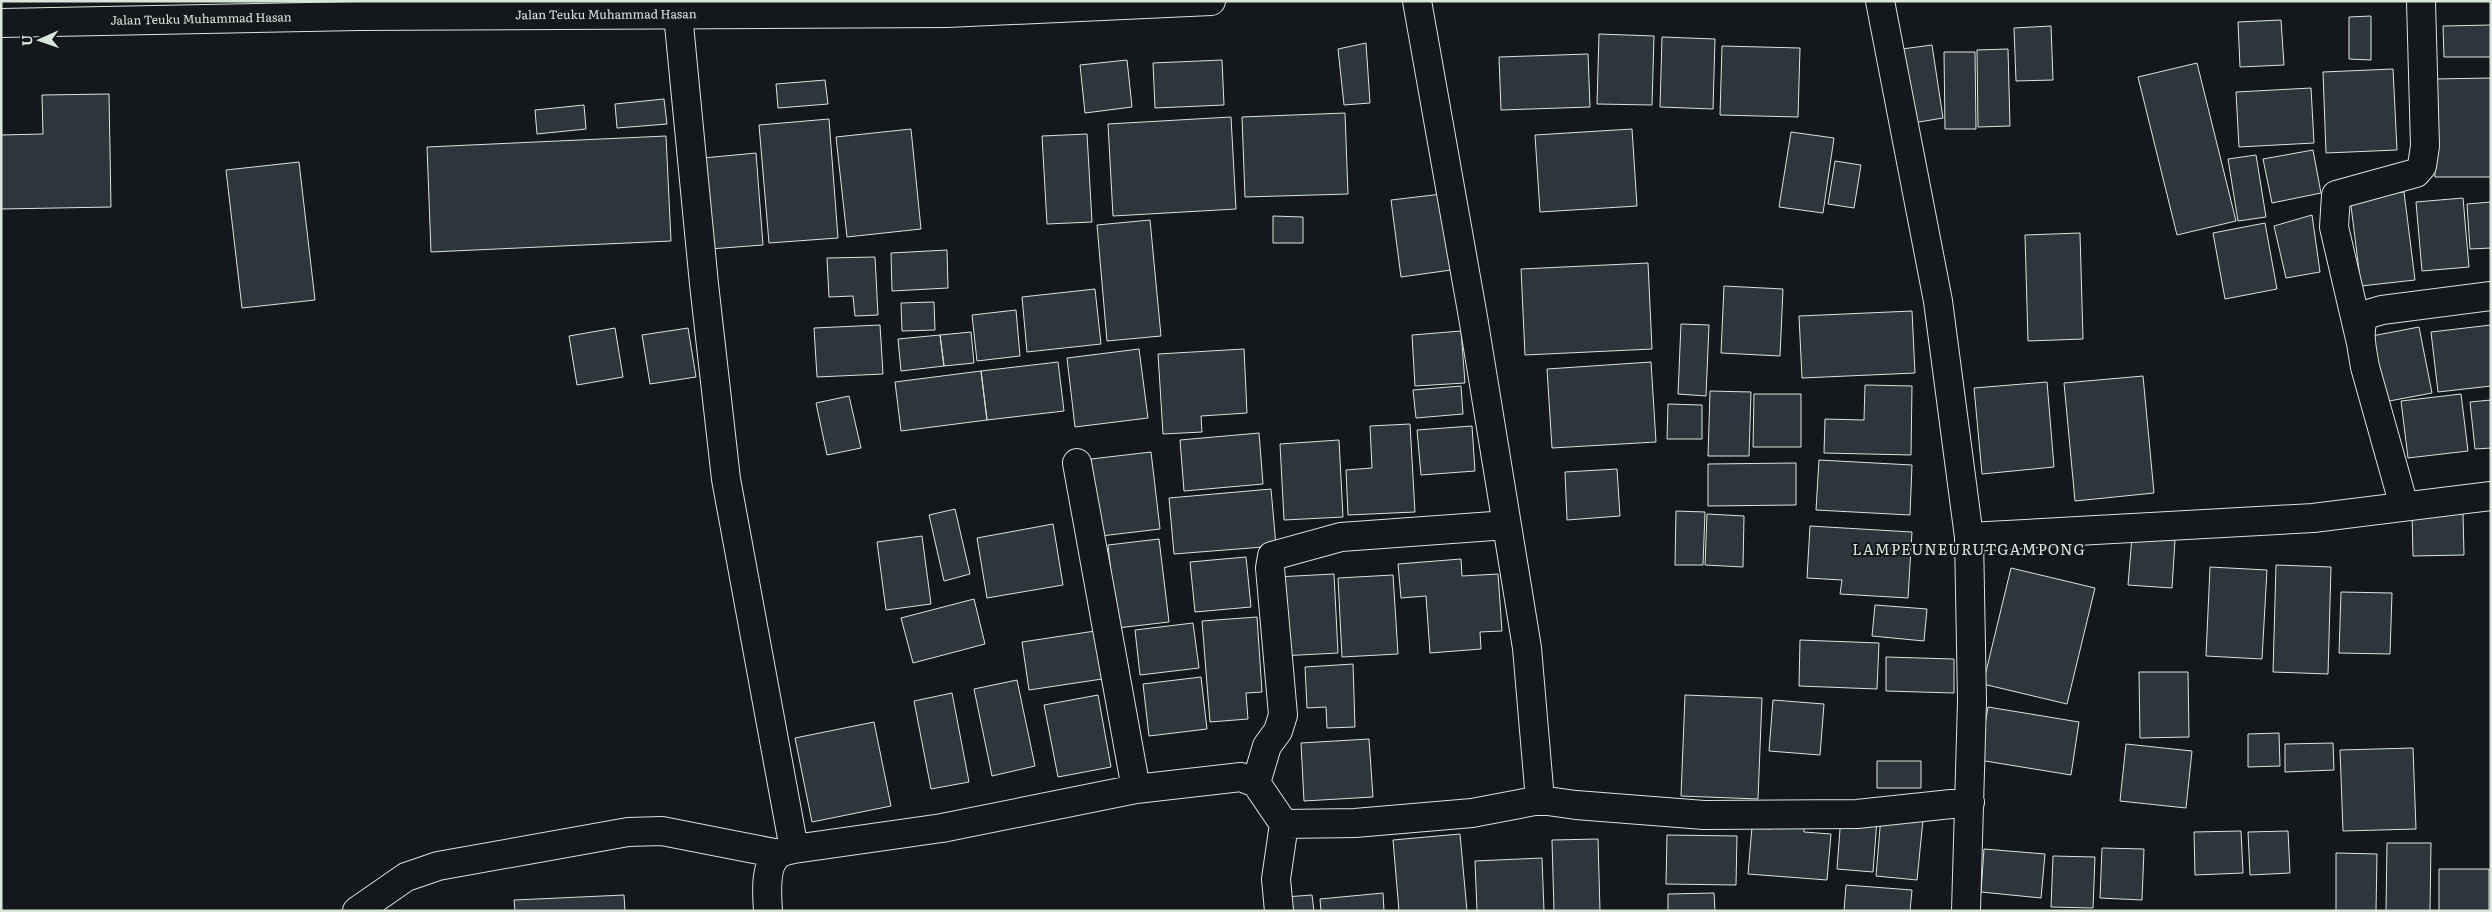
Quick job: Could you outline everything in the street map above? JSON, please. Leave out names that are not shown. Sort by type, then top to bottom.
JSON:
[{"type":"main road","name":"Jalan Teuku Muhammad Hasan","points":[[1,23],[359,16],[947,13],[1211,1]]},
{"type":"main road","points":[[1417,1],[1527,648],[1540,800]]},
{"type":"main road","points":[[1880,1],[1938,301],[1969,537],[1972,701],[1966,911]]},
{"type":"main road","points":[[2404,506],[2361,343],[2334,227],[2336,194],[2416,173],[2422,166],[2425,146],[2421,1]]},
{"type":"main road","points":[[678,14],[702,264],[726,479],[787,851]]},
{"type":"main road","points":[[2361,343],[2361,323],[2365,315],[2382,310],[2491,296]]},
{"type":"main road","points":[[1077,463],[1136,789]]},
{"type":"main road","points":[[1969,537],[2313,518],[2491,496]]},
{"type":"main road","points":[[1256,783],[1267,746],[1278,731],[1283,715],[1270,568],[1272,556],[1342,537],[1507,525]]},
{"type":"main road","points":[[357,911],[406,877],[438,866],[628,832],[662,831],[787,851],[942,828],[1136,789],[1241,777],[1256,783],[1284,824],[1276,878],[1279,911]]},
{"type":"main road","points":[[1284,824],[1355,823],[1472,813],[1540,800],[1576,805],[1704,815],[1857,814],[1970,802]]},
{"type":"main road","points":[[768,911],[767,897],[770,863],[787,851]]},
{"type":"building","points":[[2371,16],[2371,60],[2349,59],[2349,17]]},
{"type":"building","points":[[2281,20],[2284,65],[2240,67],[2238,22]]},
{"type":"building","points":[[2491,25],[2491,57],[2444,57],[2443,26]]},
{"type":"building","points":[[2051,26],[2053,80],[2016,81],[2014,28]]},
{"type":"building","points":[[1599,34],[1654,36],[1652,105],[1597,104]]},
{"type":"building","points":[[1662,37],[1715,39],[1713,109],[1660,107]]},
{"type":"building","points":[[1366,43],[1370,103],[1344,105],[1338,49]]},
{"type":"building","points":[[1932,45],[1943,118],[1913,123],[1902,49]]},
{"type":"building","points":[[1722,46],[1800,48],[1798,117],[1720,115]]},
{"type":"building","points":[[2008,49],[2010,126],[1978,127],[1977,50]]},
{"type":"building","points":[[1944,52],[1975,52],[1976,129],[1945,129]]},
{"type":"building","points":[[1588,54],[1590,107],[1501,110],[1499,57]]},
{"type":"building","points":[[1127,60],[1132,107],[1085,113],[1080,65]]},
{"type":"building","points":[[1222,60],[1224,105],[1155,108],[1153,63]]},
{"type":"building","points":[[2197,63],[2236,221],[2177,235],[2138,77]]},
{"type":"building","points":[[2393,69],[2397,150],[2326,153],[2323,72]]},
{"type":"building","points":[[2491,78],[2491,177],[2435,177],[2434,79]]},
{"type":"building","points":[[825,80],[828,104],[778,108],[776,84]]},
{"type":"building","points":[[2311,88],[2314,143],[2239,147],[2236,92]]},
{"type":"building","points":[[109,94],[111,207],[1,209],[1,135],[43,134],[42,95]]},
{"type":"building","points":[[664,99],[667,124],[617,128],[615,104]]},
{"type":"building","points":[[584,105],[586,129],[537,134],[535,110]]},
{"type":"building","points":[[1345,113],[1348,194],[1245,197],[1242,117]]},
{"type":"building","points":[[1231,117],[1236,209],[1113,216],[1108,124]]},
{"type":"building","points":[[829,119],[838,238],[769,243],[759,125]]},
{"type":"building","points":[[911,129],[921,229],[847,237],[836,137]]},
{"type":"building","points":[[1632,129],[1637,206],[1540,212],[1535,135]]},
{"type":"building","points":[[1791,132],[1834,138],[1823,213],[1779,207]]},
{"type":"building","points":[[1087,134],[1092,222],[1047,224],[1042,136]]},
{"type":"building","points":[[666,136],[671,241],[431,252],[427,147]]},
{"type":"building","points":[[2313,150],[2321,193],[2272,203],[2263,159]]},
{"type":"building","points":[[756,153],[763,245],[710,249],[703,158]]},
{"type":"building","points":[[2256,155],[2266,217],[2238,221],[2228,159]]},
{"type":"building","points":[[1835,161],[1861,165],[1854,208],[1828,204]]},
{"type":"building","points":[[299,162],[315,300],[242,308],[226,170]]},
{"type":"building","points":[[2404,192],[2415,280],[2361,286],[2350,198]]},
{"type":"building","points":[[1442,194],[1451,270],[1401,277],[1391,200]]},
{"type":"building","points":[[2463,198],[2469,267],[2422,271],[2416,202]]},
{"type":"building","points":[[2491,202],[2491,248],[2470,249],[2467,204]]},
{"type":"building","points":[[2312,215],[2320,272],[2286,278],[2274,226]]},
{"type":"building","points":[[1273,216],[1303,217],[1303,243],[1273,243]]},
{"type":"building","points":[[1150,220],[1161,336],[1107,341],[1097,225]]},
{"type":"building","points":[[2265,223],[2277,289],[2225,299],[2213,233]]},
{"type":"building","points":[[2080,233],[2083,339],[2028,341],[2025,235]]},
{"type":"building","points":[[947,250],[948,288],[892,291],[891,253]]},
{"type":"building","points":[[875,257],[878,315],[855,316],[853,296],[829,297],[827,258]]},
{"type":"building","points":[[1648,263],[1652,349],[1525,355],[1521,269]]},
{"type":"building","points":[[1724,286],[1783,289],[1780,356],[1721,353]]},
{"type":"building","points":[[1095,289],[1101,344],[1027,352],[1022,297]]},
{"type":"building","points":[[934,302],[935,330],[902,331],[901,303]]},
{"type":"building","points":[[1016,310],[1020,356],[977,361],[972,315]]},
{"type":"building","points":[[1912,311],[1915,373],[1802,378],[1799,316]]},
{"type":"building","points":[[1681,324],[1709,325],[1706,396],[1678,394]]},
{"type":"building","points":[[880,325],[883,374],[817,377],[814,328]]},
{"type":"building","points":[[2491,325],[2491,386],[2438,392],[2431,332]]},
{"type":"building","points":[[2419,327],[2432,393],[2384,402],[2372,336]]},
{"type":"building","points":[[615,328],[623,377],[577,385],[569,336]]},
{"type":"building","points":[[688,328],[696,377],[650,384],[642,335]]},
{"type":"building","points":[[1461,331],[1465,383],[1415,386],[1412,335]]},
{"type":"building","points":[[971,332],[974,363],[944,366],[940,335]]},
{"type":"building","points":[[940,335],[944,366],[901,371],[898,339]]},
{"type":"building","points":[[1139,349],[1148,418],[1075,427],[1067,358]]},
{"type":"building","points":[[1244,349],[1247,413],[1201,416],[1202,432],[1163,434],[1158,354]]},
{"type":"building","points":[[1058,362],[1064,411],[987,420],[981,371]]},
{"type":"building","points":[[1651,362],[1656,442],[1552,448],[1547,369]]},
{"type":"building","points":[[981,371],[987,420],[901,431],[895,382]]},
{"type":"building","points":[[2143,376],[2154,493],[2075,501],[2064,383]]},
{"type":"building","points":[[2047,382],[2054,467],[1982,474],[1974,388]]},
{"type":"building","points":[[1865,385],[1912,386],[1911,455],[1824,453],[1825,419],[1864,420]]},
{"type":"building","points":[[1461,386],[1463,414],[1416,418],[1413,390]]},
{"type":"building","points":[[1710,391],[1751,392],[1749,456],[1708,456]]},
{"type":"building","points":[[1754,394],[1801,394],[1801,447],[1753,447]]},
{"type":"building","points":[[2461,394],[2468,451],[2408,458],[2401,401]]},
{"type":"building","points":[[849,396],[861,448],[827,455],[816,403]]},
{"type":"building","points":[[2491,400],[2491,448],[2475,449],[2470,402]]},
{"type":"building","points":[[1668,404],[1702,405],[1702,439],[1667,439]]},
{"type":"building","points":[[1410,424],[1415,512],[1348,515],[1346,470],[1372,468],[1370,426]]},
{"type":"building","points":[[1472,426],[1475,471],[1421,475],[1417,430]]},
{"type":"building","points":[[1259,433],[1263,484],[1184,491],[1180,440]]},
{"type":"building","points":[[1339,440],[1343,517],[1284,520],[1280,444]]},
{"type":"building","points":[[1151,452],[1160,529],[1101,536],[1091,459]]},
{"type":"building","points":[[1819,460],[1912,465],[1910,515],[1816,510]]},
{"type":"building","points":[[1796,463],[1796,505],[1708,506],[1708,464]]},
{"type":"building","points":[[1617,469],[1620,516],[1567,520],[1565,472]]},
{"type":"building","points":[[1271,489],[1276,546],[1174,554],[1169,498]]},
{"type":"building","points":[[955,509],[970,574],[944,581],[929,515]]},
{"type":"building","points":[[1676,511],[1705,512],[1703,565],[1675,565]]},
{"type":"building","points":[[2463,513],[2464,555],[2413,556],[2412,514]]},
{"type":"building","points":[[1707,514],[1744,516],[1743,567],[1705,565]]},
{"type":"building","points":[[1053,524],[1063,585],[987,598],[977,538]]},
{"type":"building","points":[[1810,526],[1912,532],[1908,598],[1840,594],[1842,580],[1807,578]]},
{"type":"building","points":[[922,536],[931,604],[886,610],[877,542]]},
{"type":"building","points":[[2132,537],[2175,540],[2172,588],[2128,585]]},
{"type":"building","points":[[1159,539],[1169,622],[1117,628],[1108,545]]},
{"type":"building","points":[[1246,557],[1251,607],[1195,612],[1190,562]]},
{"type":"building","points":[[1461,559],[1462,576],[1498,574],[1502,631],[1480,632],[1481,649],[1430,653],[1426,596],[1401,598],[1398,564]]},
{"type":"building","points":[[2276,565],[2331,567],[2328,674],[2273,672]]},
{"type":"building","points":[[2210,567],[2267,570],[2262,659],[2206,656]]},
{"type":"building","points":[[2011,568],[2095,588],[2067,704],[1983,684]]},
{"type":"building","points":[[1334,574],[1338,653],[1280,656],[1276,577]]},
{"type":"building","points":[[1393,575],[1398,654],[1342,657],[1338,578]]},
{"type":"building","points":[[2341,592],[2392,593],[2390,654],[2339,653]]},
{"type":"building","points":[[974,599],[985,644],[913,663],[901,618]]},
{"type":"building","points":[[1875,605],[1927,609],[1924,641],[1872,636]]},
{"type":"building","points":[[1257,617],[1262,692],[1246,693],[1248,719],[1210,722],[1202,621]]},
{"type":"building","points":[[1193,623],[1199,668],[1140,675],[1135,630]]},
{"type":"building","points":[[1095,631],[1102,679],[1029,690],[1022,642]]},
{"type":"building","points":[[1800,640],[1879,643],[1877,689],[1799,686]]},
{"type":"building","points":[[1886,657],[1954,659],[1954,693],[1886,691]]},
{"type":"building","points":[[1353,664],[1355,727],[1327,728],[1326,707],[1307,708],[1305,667]]},
{"type":"building","points":[[2139,672],[2188,672],[2189,737],[2140,738]]},
{"type":"building","points":[[1201,677],[1207,729],[1149,736],[1143,684]]},
{"type":"building","points":[[1017,680],[1035,766],[992,776],[974,689]]},
{"type":"building","points":[[952,693],[969,782],[931,789],[914,701]]},
{"type":"building","points":[[1098,695],[1111,767],[1058,777],[1044,705]]},
{"type":"building","points":[[1685,695],[1762,698],[1758,799],[1681,796]]},
{"type":"building","points":[[1773,700],[1824,704],[1820,755],[1769,751]]},
{"type":"building","points":[[1988,707],[2079,722],[2071,775],[1979,760]]},
{"type":"building","points":[[874,722],[891,806],[812,822],[795,738]]},
{"type":"building","points":[[2279,733],[2280,766],[2248,767],[2248,734]]},
{"type":"building","points":[[1369,739],[1373,797],[1304,801],[1301,743]]},
{"type":"building","points":[[2333,743],[2334,770],[2285,772],[2285,744]]},
{"type":"building","points":[[2126,744],[2192,751],[2186,808],[2120,801]]},
{"type":"building","points":[[2413,748],[2416,829],[2343,831],[2340,750]]},
{"type":"building","points":[[1877,761],[1921,761],[1921,788],[1877,788]]},
{"type":"building","points":[[1841,816],[1877,819],[1873,872],[1837,869]]},
{"type":"building","points":[[1881,816],[1923,820],[1917,880],[1876,876]]},
{"type":"building","points":[[1771,824],[1804,826],[1804,832],[1831,834],[1827,880],[1748,874],[1752,827],[1770,829]]},
{"type":"building","points":[[2241,831],[2243,873],[2195,875],[2194,832]]},
{"type":"building","points":[[2288,831],[2290,873],[2250,875],[2248,832]]},
{"type":"building","points":[[1460,834],[1467,911],[1399,911],[1393,840]]},
{"type":"building","points":[[1667,835],[1737,836],[1736,885],[1666,884]]},
{"type":"building","points":[[1598,839],[1600,911],[1554,911],[1552,840]]},
{"type":"building","points":[[2387,843],[2431,843],[2430,911],[2386,911]]},
{"type":"building","points":[[2102,848],[2144,849],[2142,900],[2100,898]]},
{"type":"building","points":[[1984,849],[2045,854],[2041,898],[1981,892]]},
{"type":"building","points":[[2336,853],[2377,854],[2376,911],[2336,911]]},
{"type":"building","points":[[2053,856],[2095,857],[2093,908],[2051,907]]},
{"type":"building","points":[[1542,858],[1544,911],[1477,911],[1475,861]]},
{"type":"building","points":[[2439,869],[2489,869],[2489,911],[2439,911]]},
{"type":"building","points":[[1846,885],[1912,890],[1910,911],[1844,911]]},
{"type":"building","points":[[1383,893],[1384,911],[1321,911],[1320,899]]},
{"type":"building","points":[[1714,893],[1715,911],[1668,911],[1668,894]]},
{"type":"building","points":[[624,895],[625,911],[515,911],[514,900]]},
{"type":"building","points":[[1312,895],[1314,911],[1286,911],[1285,897]]},
{"type":"district","name":"LAMPEUNEURUTGAMPONG","points":[[1969,550]]}]
